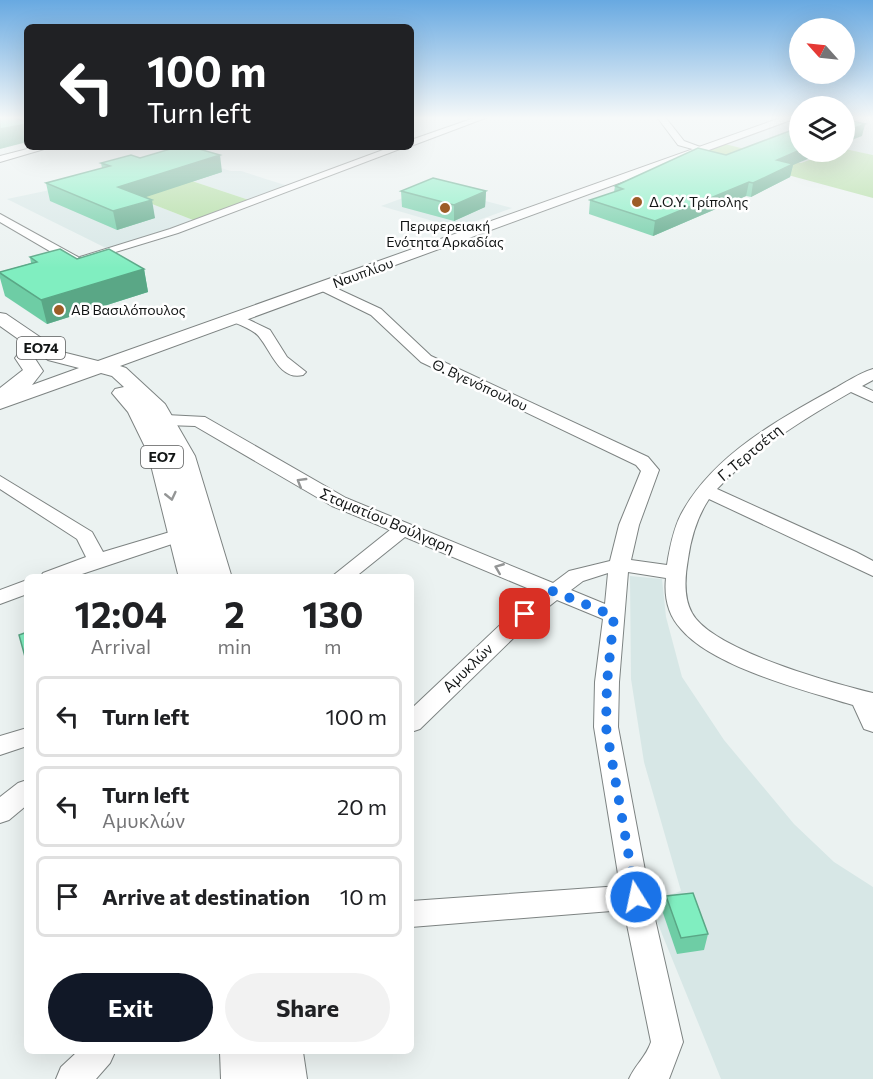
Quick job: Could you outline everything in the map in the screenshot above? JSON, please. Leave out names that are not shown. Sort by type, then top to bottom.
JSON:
[{"type":"main road","name":"Ναυπλίου","points":[[2,397],[644,167]]},
{"type":"main road","name":"Ναυπλίου","points":[[83,369],[159,346],[325,287],[646,167]]},
{"type":"main road","name":"ΕΟ74","points":[[0,318],[50,354],[83,369]]},
{"type":"main road","name":"ΕΟ74","points":[[0,339],[25,358],[83,369]]},
{"type":"main road","points":[[146,394],[141,374],[143,366],[146,358],[159,346]]},
{"type":"main road","points":[[2,397],[21,384],[33,371],[25,358]]},
{"type":"main road","name":"ΕΟ7","points":[[83,369],[119,372],[146,394],[166,420],[184,456],[218,574]]},
{"type":"main road","name":"ΕΟ7","points":[[83,369],[116,388],[141,414],[163,459],[180,535],[192,574]]},
{"type":"main road","points":[[241,1054],[243,1079]]},
{"type":"main road","points":[[282,1054],[285,1079]]},
{"type":"street","points":[[54,266],[183,228],[345,167]]},
{"type":"street","points":[[0,217],[74,260]]},
{"type":"street","name":"Θ. Βγενόπουλου","points":[[325,287],[376,312],[426,359],[648,465],[650,475],[629,525],[619,566]]},
{"type":"street","points":[[237,318],[265,333],[281,360],[298,372]]},
{"type":"street","name":"Γ. Τερτσέτη","points":[[676,573],[685,530],[694,508],[706,491],[730,467],[786,423],[873,374]]},
{"type":"street","points":[[850,386],[873,397]]},
{"type":"street","name":"Σταματίου Βούλγαρη","points":[[166,420],[199,422],[331,498],[614,616]]},
{"type":"street","points":[[0,481],[85,536],[97,560]]},
{"type":"street","points":[[706,491],[849,556],[873,570]]},
{"type":"street","points":[[345,574],[403,529]]},
{"type":"street","points":[[61,574],[97,560],[180,535]]},
{"type":"street","points":[[619,566],[607,682],[606,727],[636,897],[667,1042],[659,1066],[646,1079]]},
{"type":"street","name":"Αμυκλών","points":[[414,720],[504,633],[553,591],[586,572],[619,566],[642,566],[676,573]]},
{"type":"street","points":[[676,573],[675,591],[678,608],[690,627],[714,645],[761,665],[868,701],[873,723]]},
{"type":"street","points":[[0,597],[24,587]]},
{"type":"street","points":[[0,746],[24,738]]},
{"type":"street","points":[[0,812],[24,792]]},
{"type":"street","points":[[414,914],[636,897]]},
{"type":"street","points":[[73,1079],[97,1054]]},
{"type":"shaded area","points":[[151,167],[218,167],[241,171],[288,186],[249,200]]},
{"type":"shaded area","points":[[93,181],[193,220],[158,234],[108,249],[7,199]]},
{"type":"shaded area","points":[[433,187],[512,208],[457,228],[381,206]]},
{"type":"shaded area","points":[[630,576],[662,579],[666,617],[682,677],[724,740],[794,824],[834,862],[873,887],[873,1079],[721,1079],[649,902],[681,891],[644,762],[631,679]]},
{"type":"green space","points":[[151,167],[249,200],[193,220],[93,181]]},
{"type":"green space","points":[[760,167],[873,167],[873,198]]},
{"type":"building","points":[[105,167],[181,167],[118,187],[152,200],[113,211],[46,183]]},
{"type":"building","points":[[656,167],[786,167],[753,183],[749,182],[655,221],[590,200],[623,189],[615,186]]},
{"type":"building","points":[[433,178],[486,191],[454,205],[401,191]]},
{"type":"building","points":[[60,249],[77,259],[109,249],[144,269],[41,300],[0,273],[37,262],[30,257]]},
{"type":"building","points":[[24,633],[24,653],[19,635]]},
{"type":"building","points":[[693,893],[708,934],[681,938],[666,896]]},
{"type":"place","name":"Δ.Ο.Υ. Τρίπολης","points":[[637,202]]},
{"type":"place","name":"Περιφερειακή Ενότητα Αρκαδίας","points":[[445,208]]},
{"type":"place","name":"ΑΒ Βασιλόπουλος","points":[[59,310]]},
{"type":"route","points":[[525,614],[553,591],[614,616],[607,682],[606,727],[636,897]]}]
